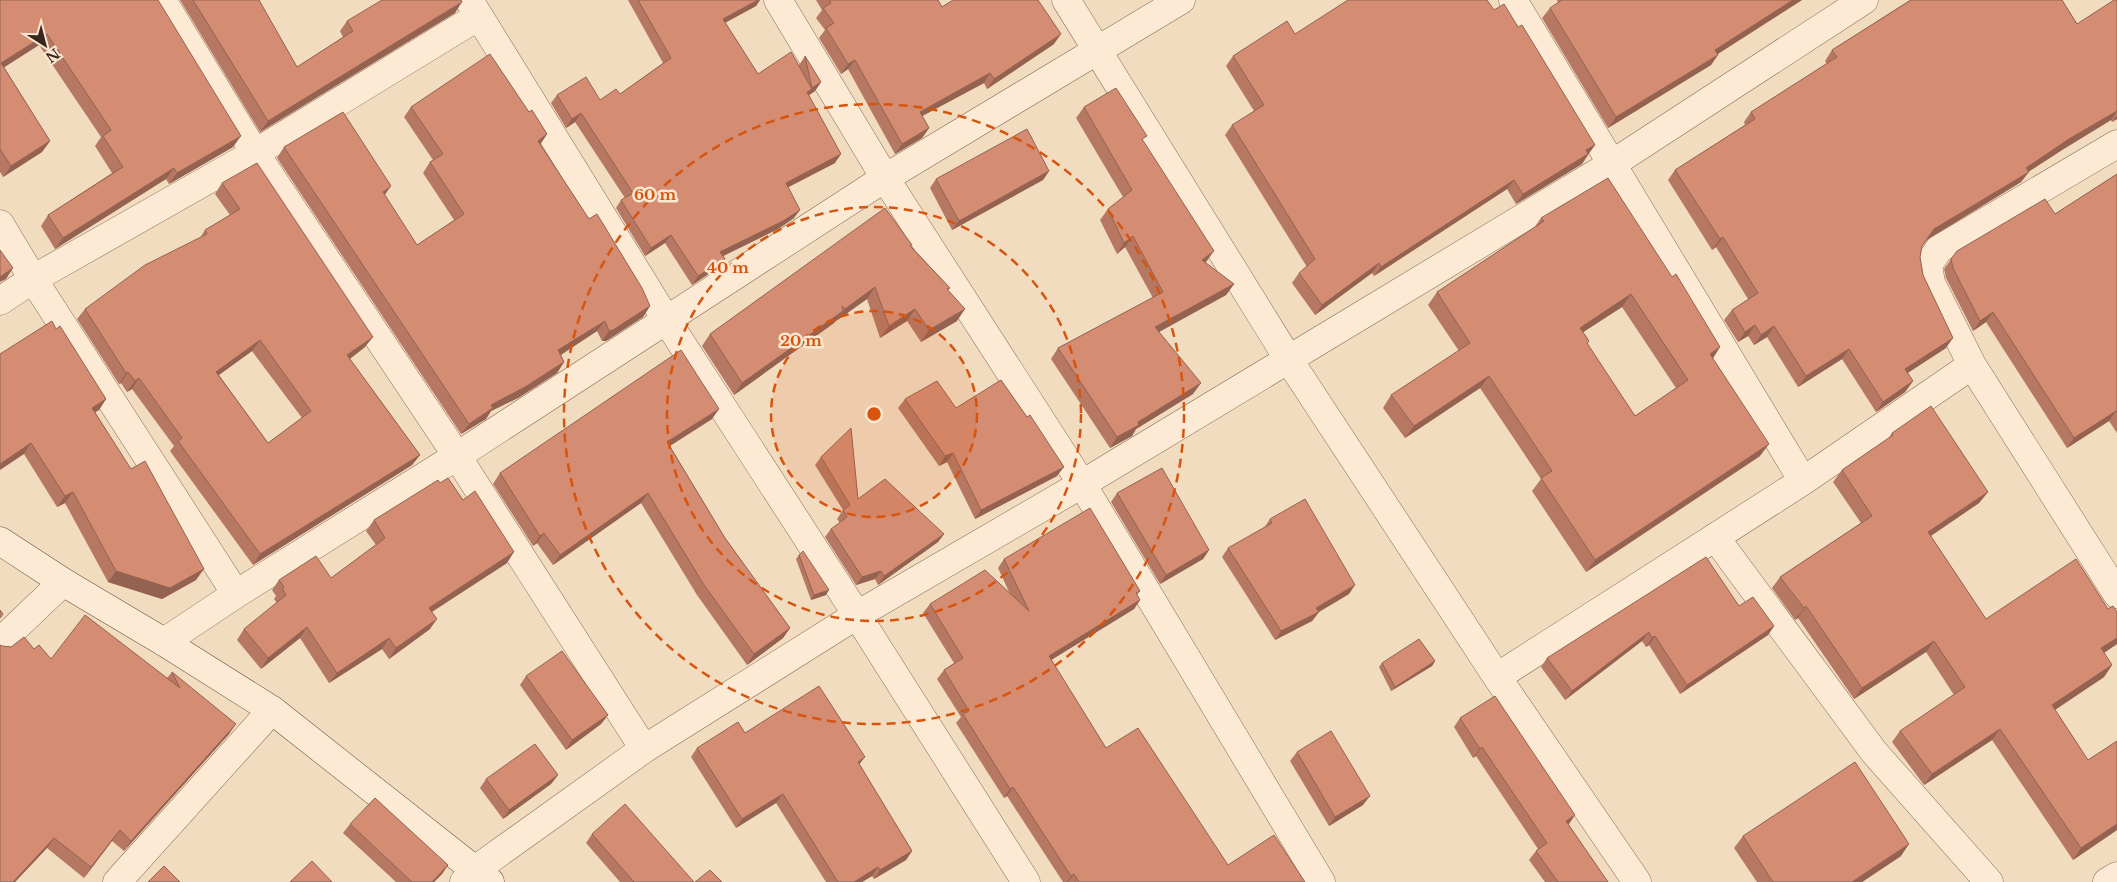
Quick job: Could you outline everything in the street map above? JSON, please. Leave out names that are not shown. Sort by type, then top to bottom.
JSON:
[{"type":"street","points":[[162,0],[255,153],[457,456],[644,750]]},
{"type":"street","points":[[778,0],[885,178],[1082,484],[1321,882]]},
{"type":"street","points":[[1066,0],[1289,360],[1497,677],[1638,882]]},
{"type":"street","points":[[164,642],[236,594],[457,456],[667,321],[885,178],[1181,0]]},
{"type":"street","points":[[1513,0],[1803,481]]},
{"type":"street","points":[[0,541],[63,582],[164,642],[272,710],[476,878],[644,750],[857,615],[1082,484],[1612,164],[1864,0]]},
{"type":"street","points":[[0,301],[33,279],[255,153],[474,8],[667,321],[857,615],[1026,882]]},
{"type":"street","points":[[2117,144],[1939,249],[1928,264],[1931,283],[1972,365],[2110,566],[2117,594]]},
{"type":"street","points":[[0,224],[33,279],[236,594]]},
{"type":"street","points":[[1497,677],[1803,481],[1972,365]]},
{"type":"street","points":[[1715,537],[1874,752],[1989,882]]},
{"type":"street","points":[[0,642],[63,582]]},
{"type":"street","points":[[118,882],[272,710]]},
{"type":"street","points":[[2107,882],[2117,876]]},
{"type":"building","points":[[0,0],[158,0],[241,136],[177,173],[174,168],[63,238],[48,215],[123,167],[103,136],[111,130],[47,34],[1,63],[50,141],[11,166],[0,149]]},
{"type":"building","points":[[193,0],[259,0],[297,67],[353,31],[347,21],[382,0],[461,0],[462,2],[268,121]]},
{"type":"building","points":[[638,0],[758,0],[723,19],[758,74],[791,52],[812,89],[807,92],[841,154],[786,183],[800,210],[783,221],[720,252],[725,259],[698,276],[671,235],[651,248],[621,200],[633,193],[581,113],[572,119],[557,95],[586,77],[600,100],[616,89],[620,94],[671,58]]},
{"type":"building","points":[[829,0],[938,0],[942,7],[953,0],[1038,0],[1061,34],[994,79],[990,73],[920,112],[929,128],[902,144],[855,60],[848,64],[826,28],[834,23],[823,8],[831,3]]},
{"type":"building","points":[[1348,0],[1487,0],[1494,10],[1504,4],[1518,27],[1522,25],[1595,145],[1586,150],[1588,154],[1523,194],[1514,180],[1381,267],[1379,263],[1322,305],[1299,273],[1315,259],[1232,125],[1264,105],[1233,56],[1287,21],[1295,34]]},
{"type":"building","points":[[1562,0],[1793,0],[1715,50],[1718,55],[1616,117],[1550,8]]},
{"type":"building","points":[[1911,0],[2062,0],[2077,24],[2114,0],[2117,0],[2117,111],[2069,139],[2026,168],[2029,172],[1934,229],[1922,246],[1920,257],[1923,275],[1953,338],[1905,369],[1913,381],[1883,402],[1849,349],[1806,376],[1774,326],[1761,335],[1755,325],[1745,332],[1732,310],[1758,293],[1723,237],[1720,239],[1675,170],[1755,119],[1751,112],[1837,57],[1832,50]]},
{"type":"building","points":[[490,54],[529,112],[532,110],[547,134],[538,141],[589,219],[597,214],[642,288],[650,306],[613,330],[609,331],[605,321],[558,350],[564,362],[525,387],[491,405],[493,408],[469,424],[284,147],[343,112],[391,186],[383,192],[417,245],[464,214],[430,162],[443,154],[411,107]]},
{"type":"building","points":[[805,56],[821,82],[812,88]]},
{"type":"building","points":[[1116,88],[1147,136],[1142,139],[1214,251],[1202,260],[1234,284],[1155,327],[1201,383],[1138,422],[1139,425],[1117,437],[1058,348],[1163,292],[1133,236],[1124,243],[1108,209],[1132,190],[1084,107]]},
{"type":"building","points":[[1027,129],[1049,171],[959,221],[936,179]]},
{"type":"building","points":[[257,163],[373,337],[347,355],[420,455],[260,554],[178,441],[182,438],[139,378],[135,381],[128,372],[126,373],[85,309],[145,265],[207,234],[205,230],[240,209],[222,183]],"holes":[[[260,340],[311,411],[268,443],[216,372]]]},
{"type":"building","points":[[2117,174],[2117,412],[2074,438],[1993,312],[1980,321],[1953,268],[1951,259],[1957,251],[2045,199],[2055,214]]},
{"type":"building","points":[[1608,178],[1672,277],[1676,274],[1720,347],[1710,354],[1769,444],[1595,560],[1541,478],[1552,471],[1489,376],[1414,426],[1391,395],[1470,343],[1437,292],[1544,221],[1541,218]],"holes":[[[1631,294],[1688,380],[1635,416],[1587,343],[1589,341],[1580,328]]]},
{"type":"building","points":[[885,208],[912,245],[910,246],[950,288],[947,289],[965,309],[929,330],[915,309],[889,326],[875,287],[845,309],[842,306],[843,311],[742,383],[710,334]]},
{"type":"building","points":[[0,250],[13,268],[0,277]]},
{"type":"building","points":[[52,321],[56,329],[60,326],[106,399],[92,408],[131,469],[145,461],[204,569],[170,588],[116,571],[73,492],[65,496],[31,443],[0,464],[0,354]]},
{"type":"building","points":[[681,350],[719,409],[667,442],[725,538],[790,628],[754,654],[704,585],[648,493],[560,555],[544,533],[540,536],[500,473]]},
{"type":"building","points":[[1001,380],[1027,417],[1030,415],[1064,467],[981,510],[953,453],[945,456],[905,399],[937,381],[956,408]]},
{"type":"building","points":[[1931,406],[1988,492],[1928,532],[1986,619],[2076,559],[2108,609],[2113,606],[2117,612],[2117,638],[2101,648],[2112,665],[2052,705],[2088,760],[2117,741],[2117,824],[2081,848],[2000,729],[1932,774],[1900,731],[1965,687],[1934,641],[1862,688],[1806,606],[1804,608],[1780,577],[1872,516],[1842,470]]},
{"type":"building","points":[[851,428],[858,499],[885,479],[944,534],[884,576],[881,571],[862,577],[831,529],[847,517],[843,510],[850,505],[821,457]]},
{"type":"building","points":[[1162,468],[1209,550],[1166,575],[1117,493]]},
{"type":"building","points":[[448,478],[463,500],[475,491],[514,552],[429,608],[437,619],[396,648],[389,638],[337,673],[307,627],[268,658],[244,629],[286,595],[282,588],[284,587],[279,580],[316,556],[331,578],[385,538],[374,520],[438,480],[440,483]]},
{"type":"building","points":[[1305,499],[1355,585],[1316,608],[1319,612],[1281,631],[1228,548],[1272,523],[1270,519]]},
{"type":"building","points":[[1090,508],[1140,591],[1136,593],[1140,600],[1049,656],[1106,748],[1138,728],[1228,865],[1274,835],[1305,882],[1079,882],[1074,874],[1071,876],[1013,787],[1010,789],[963,714],[969,711],[944,670],[963,658],[930,604],[985,570],[1029,611],[1004,559]]},
{"type":"building","points":[[803,551],[829,590],[814,595],[799,555]]},
{"type":"building","points":[[1706,557],[1739,606],[1753,597],[1774,626],[1687,685],[1655,636],[1652,638],[1649,632],[1572,691],[1547,658]]},
{"type":"building","points":[[85,615],[180,688],[172,672],[236,724],[131,841],[120,830],[91,867],[54,838],[13,882],[0,882],[0,645],[11,647],[24,637],[34,649],[39,645],[51,659]]},
{"type":"building","points":[[1419,639],[1435,661],[1395,687],[1382,663]]},
{"type":"building","points":[[562,651],[608,715],[572,740],[526,676]]},
{"type":"building","points":[[819,686],[865,757],[858,762],[912,851],[880,870],[878,867],[854,882],[838,882],[783,794],[742,819],[697,748],[738,722],[745,733]]},
{"type":"building","points":[[1495,696],[1575,815],[1566,821],[1608,882],[1558,882],[1536,851],[1547,843],[1460,718]]},
{"type":"building","points":[[1331,731],[1370,796],[1335,817],[1297,752]]},
{"type":"building","points":[[535,744],[558,775],[509,810],[486,779]]},
{"type":"building","points":[[1855,762],[1909,844],[1852,882],[1773,882],[1743,836]]},
{"type":"building","points":[[375,798],[448,865],[432,882],[412,882],[350,824]]},
{"type":"building","points":[[625,804],[694,882],[634,882],[592,834]]},
{"type":"building","points":[[312,861],[332,882],[290,882]]},
{"type":"building","points":[[164,866],[180,882],[148,882]]},
{"type":"building","points":[[710,870],[722,882],[695,882]]}]
